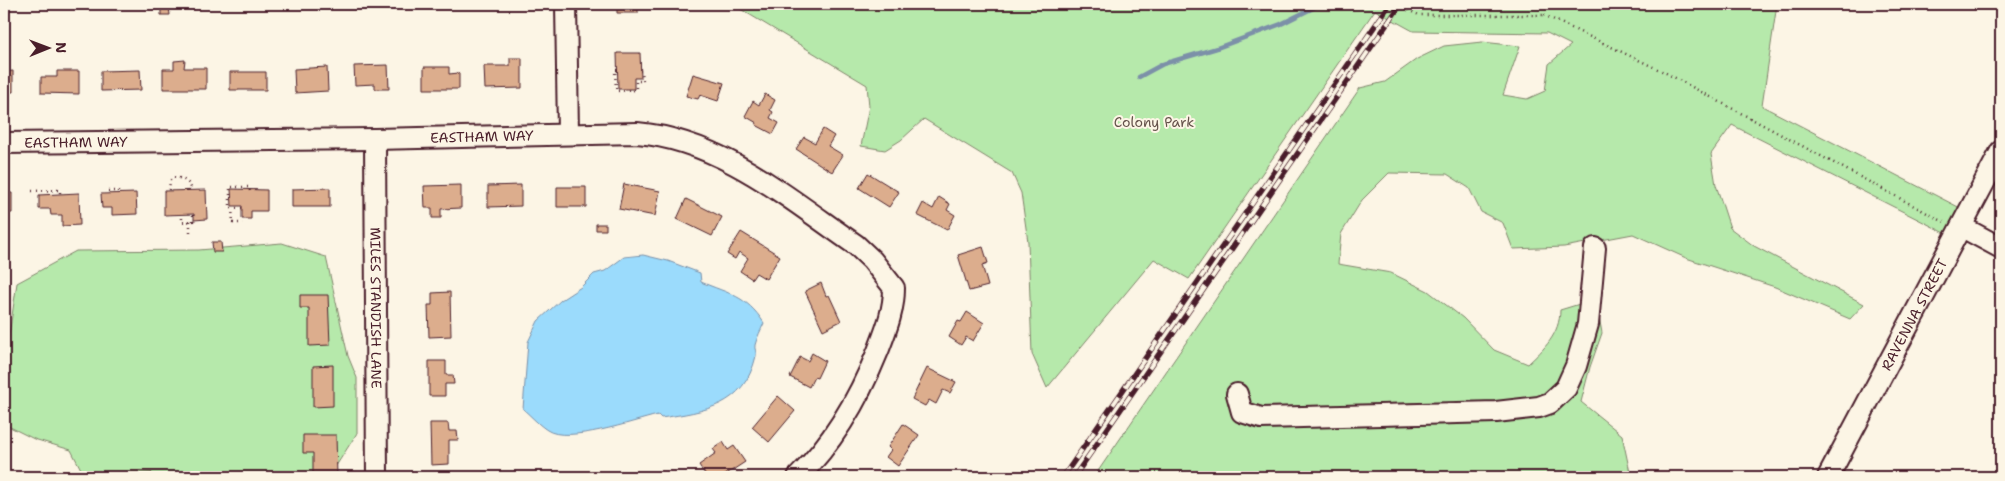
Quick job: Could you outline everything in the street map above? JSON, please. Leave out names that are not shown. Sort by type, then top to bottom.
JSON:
[{"type":"street","points":[[566,4],[568,133]]},
{"type":"street","name":"EASTHAM WAY","points":[[4,143],[375,139],[568,133],[654,134],[714,153],[743,168],[856,246],[886,276],[894,288],[891,317],[868,376],[844,420],[814,462],[798,477]]},
{"type":"street","name":"MILES STANDISH LANE","points":[[375,139],[377,477]]},
{"type":"street","name":"RAVENNA STREET","points":[[1828,477],[1954,225],[1970,207],[2001,152]]},
{"type":"street","points":[[1954,225],[2001,248]]},
{"type":"street","points":[[1237,394],[1242,412],[1261,418],[1496,412],[1539,407],[1550,403],[1566,388],[1576,366],[1588,324],[1595,248]]},
{"type":"path","points":[[1394,4],[1419,15],[1544,15],[1666,73],[1954,225]]},
{"type":"path","points":[[617,70],[615,70],[616,91],[636,90],[636,81],[642,81],[642,71],[640,71]]},
{"type":"path","points":[[169,190],[170,181],[173,178],[189,183],[192,191]]},
{"type":"path","points":[[243,223],[232,223],[230,187],[249,187],[250,191]]},
{"type":"path","points":[[32,191],[60,190],[60,194]]},
{"type":"path","points":[[108,191],[118,191],[118,193]]},
{"type":"path","points":[[232,208],[242,208]]},
{"type":"path","points":[[182,218],[182,222],[193,221],[193,215]]},
{"type":"path","points":[[190,221],[190,233]]},
{"type":"green space","points":[[282,4],[400,4],[386,7],[342,9],[285,6]]},
{"type":"green space","name":"Colony Park","points":[[732,4],[1777,4],[1762,106],[1968,212],[1955,238],[1732,125],[1711,154],[1716,185],[1730,228],[1754,246],[1864,304],[1850,319],[1775,287],[1686,258],[1633,234],[1564,247],[1513,249],[1503,223],[1481,212],[1469,188],[1447,174],[1389,173],[1362,200],[1341,234],[1338,264],[1391,273],[1428,291],[1463,318],[1494,350],[1528,364],[1545,347],[1554,334],[1560,310],[1596,299],[1602,333],[1590,367],[1581,402],[1622,435],[1631,477],[1094,477],[1360,88],[1385,82],[1417,59],[1444,46],[1482,42],[1520,46],[1503,95],[1527,99],[1545,91],[1549,64],[1571,45],[1547,33],[1413,31],[1375,10],[1189,279],[1154,259],[1047,388],[1032,354],[1028,242],[1021,193],[1012,173],[924,119],[901,140],[885,150],[861,146],[869,106],[867,85]]},
{"type":"green space","points":[[282,243],[326,257],[348,356],[357,378],[357,433],[329,477],[85,477],[71,450],[34,439],[4,424],[4,348],[7,348],[17,283],[76,251],[199,250]]},
{"type":"water","points":[[643,255],[668,261],[700,273],[701,282],[736,296],[750,306],[764,323],[755,345],[756,356],[750,373],[742,386],[732,396],[720,404],[693,413],[661,418],[658,415],[584,433],[556,434],[547,430],[523,409],[528,342],[538,321],[561,300],[581,287],[594,274],[605,271],[624,257]]},
{"type":"building","points":[[617,4],[638,4],[638,13],[617,13]]},
{"type":"building","points":[[169,7],[170,15],[161,15],[161,8]]},
{"type":"building","points":[[617,53],[640,53],[641,78],[634,78],[634,89],[618,89]]},
{"type":"building","points":[[510,58],[522,58],[522,88],[485,89],[484,66],[510,66]]},
{"type":"building","points":[[185,60],[184,68],[206,68],[206,89],[163,89],[163,69],[174,69],[174,61]]},
{"type":"building","points":[[388,65],[389,89],[375,89],[375,84],[355,85],[354,66]]},
{"type":"building","points":[[327,67],[328,91],[295,93],[294,69]]},
{"type":"building","points":[[424,67],[449,67],[449,74],[459,73],[459,89],[424,89]]},
{"type":"building","points":[[140,70],[141,90],[101,91],[101,71]]},
{"type":"building","points":[[13,71],[13,92],[4,92],[4,72]]},
{"type":"building","points":[[57,71],[79,71],[79,94],[41,93],[41,77],[57,77]]},
{"type":"building","points":[[230,72],[266,72],[266,90],[230,90]]},
{"type":"building","points":[[693,74],[724,83],[718,101],[700,95],[698,99],[686,96]]},
{"type":"building","points":[[765,94],[775,100],[770,110],[773,112],[770,118],[779,123],[773,134],[756,125],[757,123],[745,116],[753,101],[759,105]]},
{"type":"building","points":[[823,129],[834,136],[828,146],[843,155],[832,172],[796,149],[804,137],[815,143]]},
{"type":"building","points":[[868,173],[899,192],[889,207],[859,188]]},
{"type":"building","points":[[624,184],[660,191],[655,216],[619,209]]},
{"type":"building","points":[[461,185],[461,208],[441,209],[441,218],[432,218],[432,208],[425,208],[424,186]]},
{"type":"building","points":[[521,185],[521,206],[488,207],[488,186]]},
{"type":"building","points":[[557,187],[586,187],[586,207],[557,207]]},
{"type":"building","points":[[330,188],[330,207],[292,207],[292,189]]},
{"type":"building","points":[[231,189],[267,190],[267,211],[251,211],[251,219],[242,219],[242,206],[232,206]]},
{"type":"building","points":[[206,190],[207,219],[194,220],[194,214],[164,215],[164,191]]},
{"type":"building","points":[[4,193],[12,193],[12,213],[4,213]]},
{"type":"building","points":[[79,193],[80,225],[62,226],[62,215],[51,215],[50,209],[39,209],[39,195]]},
{"type":"building","points":[[136,193],[137,214],[112,215],[112,208],[102,208],[101,194]]},
{"type":"building","points":[[939,197],[950,204],[947,210],[955,215],[947,230],[917,215],[923,203],[933,209]]},
{"type":"building","points":[[686,199],[722,217],[712,236],[677,219]]},
{"type":"building","points":[[596,224],[606,224],[606,230],[596,230]]},
{"type":"building","points":[[741,232],[780,256],[766,279],[756,273],[752,279],[740,271],[748,258],[739,252],[735,259],[727,254]]},
{"type":"building","points":[[212,242],[221,242],[222,252],[213,252]]},
{"type":"building","points":[[983,247],[988,263],[982,265],[988,286],[969,291],[958,255]]},
{"type":"building","points":[[821,283],[826,296],[829,295],[841,321],[823,330],[805,291]]},
{"type":"building","points":[[450,292],[451,336],[429,337],[428,305],[432,305],[432,293]]},
{"type":"building","points":[[300,295],[328,295],[330,345],[309,346],[309,308],[300,308]]},
{"type":"building","points":[[967,312],[984,323],[973,341],[966,337],[961,345],[949,337],[958,321],[961,322]]},
{"type":"building","points":[[812,353],[825,361],[817,378],[814,377],[809,387],[790,377],[800,357],[808,361]]},
{"type":"building","points":[[429,361],[446,361],[446,375],[453,375],[454,384],[445,384],[445,396],[429,396]]},
{"type":"building","points":[[333,365],[333,406],[313,407],[313,366]]},
{"type":"building","points":[[927,368],[956,382],[950,393],[943,390],[936,404],[929,400],[925,406],[912,399]]},
{"type":"building","points":[[778,396],[795,411],[769,442],[752,427]]},
{"type":"building","points":[[430,423],[448,423],[449,431],[457,431],[458,440],[449,440],[449,464],[431,465]]},
{"type":"building","points":[[903,424],[919,435],[898,466],[886,457],[891,450],[888,447]]},
{"type":"building","points":[[303,435],[336,435],[337,477],[313,477],[313,453],[303,453]]},
{"type":"building","points":[[723,442],[728,450],[734,446],[745,462],[722,477],[707,477],[699,465],[716,453],[713,449]]},
{"type":"building","points":[[152,473],[152,477],[114,477],[114,474]]},
{"type":"waterway","points":[[1139,77],[1163,64],[1217,48],[1281,24],[1321,4]]},
{"type":"railway","points":[[1063,477],[1390,4]]},
{"type":"railway","points":[[1074,477],[1401,4]]}]
